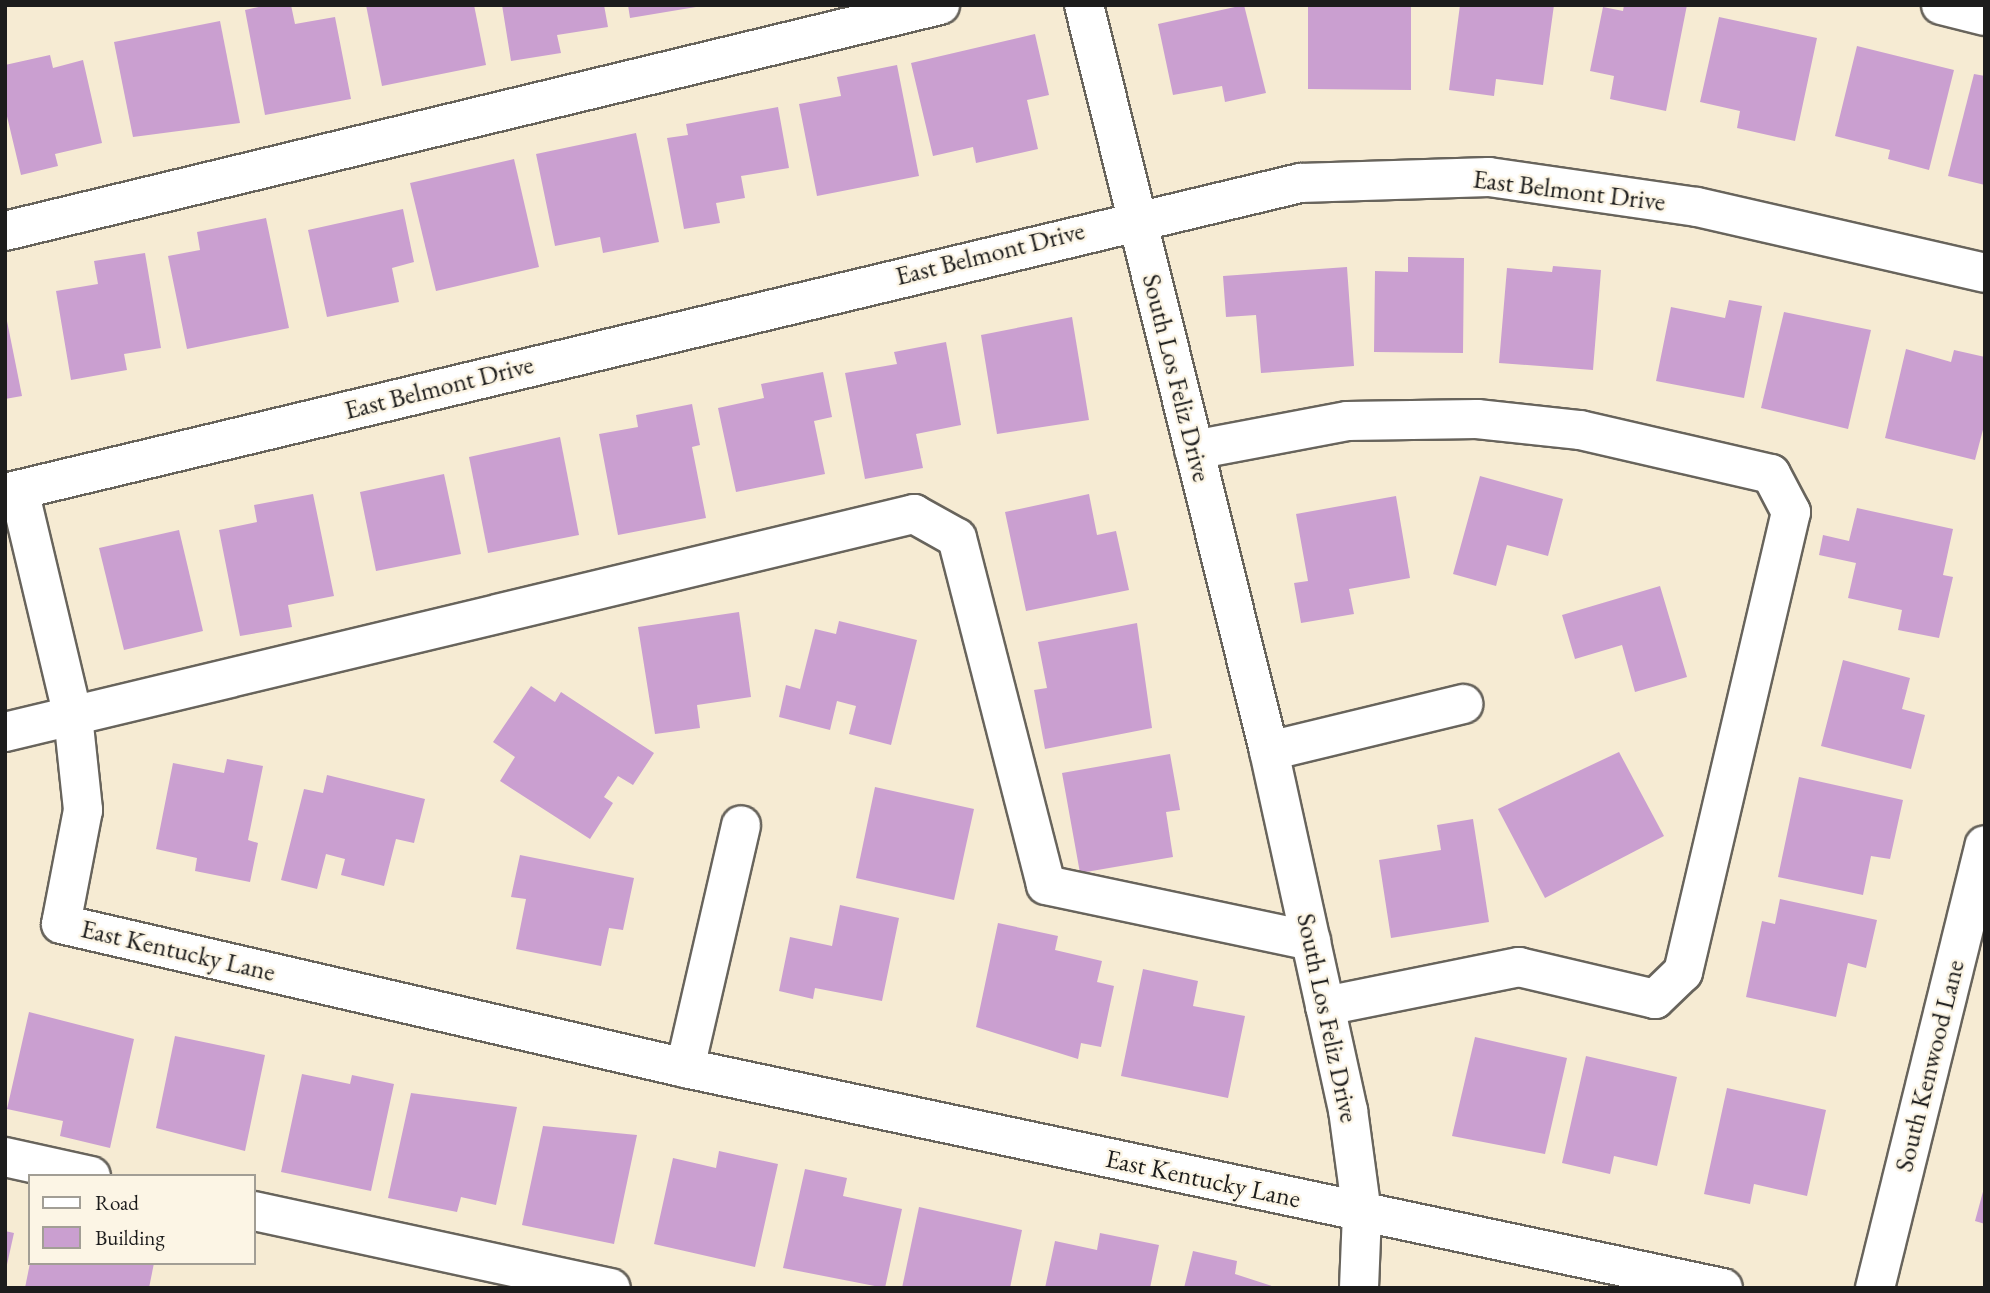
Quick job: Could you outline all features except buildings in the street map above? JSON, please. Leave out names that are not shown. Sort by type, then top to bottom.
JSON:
[{"type":"street","points":[[5,230],[940,5]]},
{"type":"street","name":"South Los Feliz Drive","points":[[1084,5],[1269,751],[1325,1006],[1362,1213],[1359,1288]]},
{"type":"street","points":[[1941,5],[1985,16]]},
{"type":"street","name":"East Belmont Drive","points":[[12,491],[1136,218],[1300,183],[1489,177],[1697,207],[1985,273]]},
{"type":"street","points":[[1194,450],[1347,421],[1477,419],[1580,430],[1771,474],[1791,512],[1683,972],[1655,999],[1519,967],[1325,1006]]},
{"type":"street","name":"East Kentucky Lane","points":[[12,491],[72,716],[83,810],[61,924],[685,1068],[1723,1288]]},
{"type":"street","points":[[5,732],[914,514],[957,538],[1046,885],[1311,941]]},
{"type":"street","points":[[1269,751],[1463,704]]},
{"type":"street","points":[[685,1068],[741,825]]},
{"type":"street","name":"South Kenwood Lane","points":[[1875,1288],[1985,845]]},
{"type":"street","points":[[5,1157],[82,1174]]},
{"type":"street","points":[[256,1211],[611,1288]]}]
